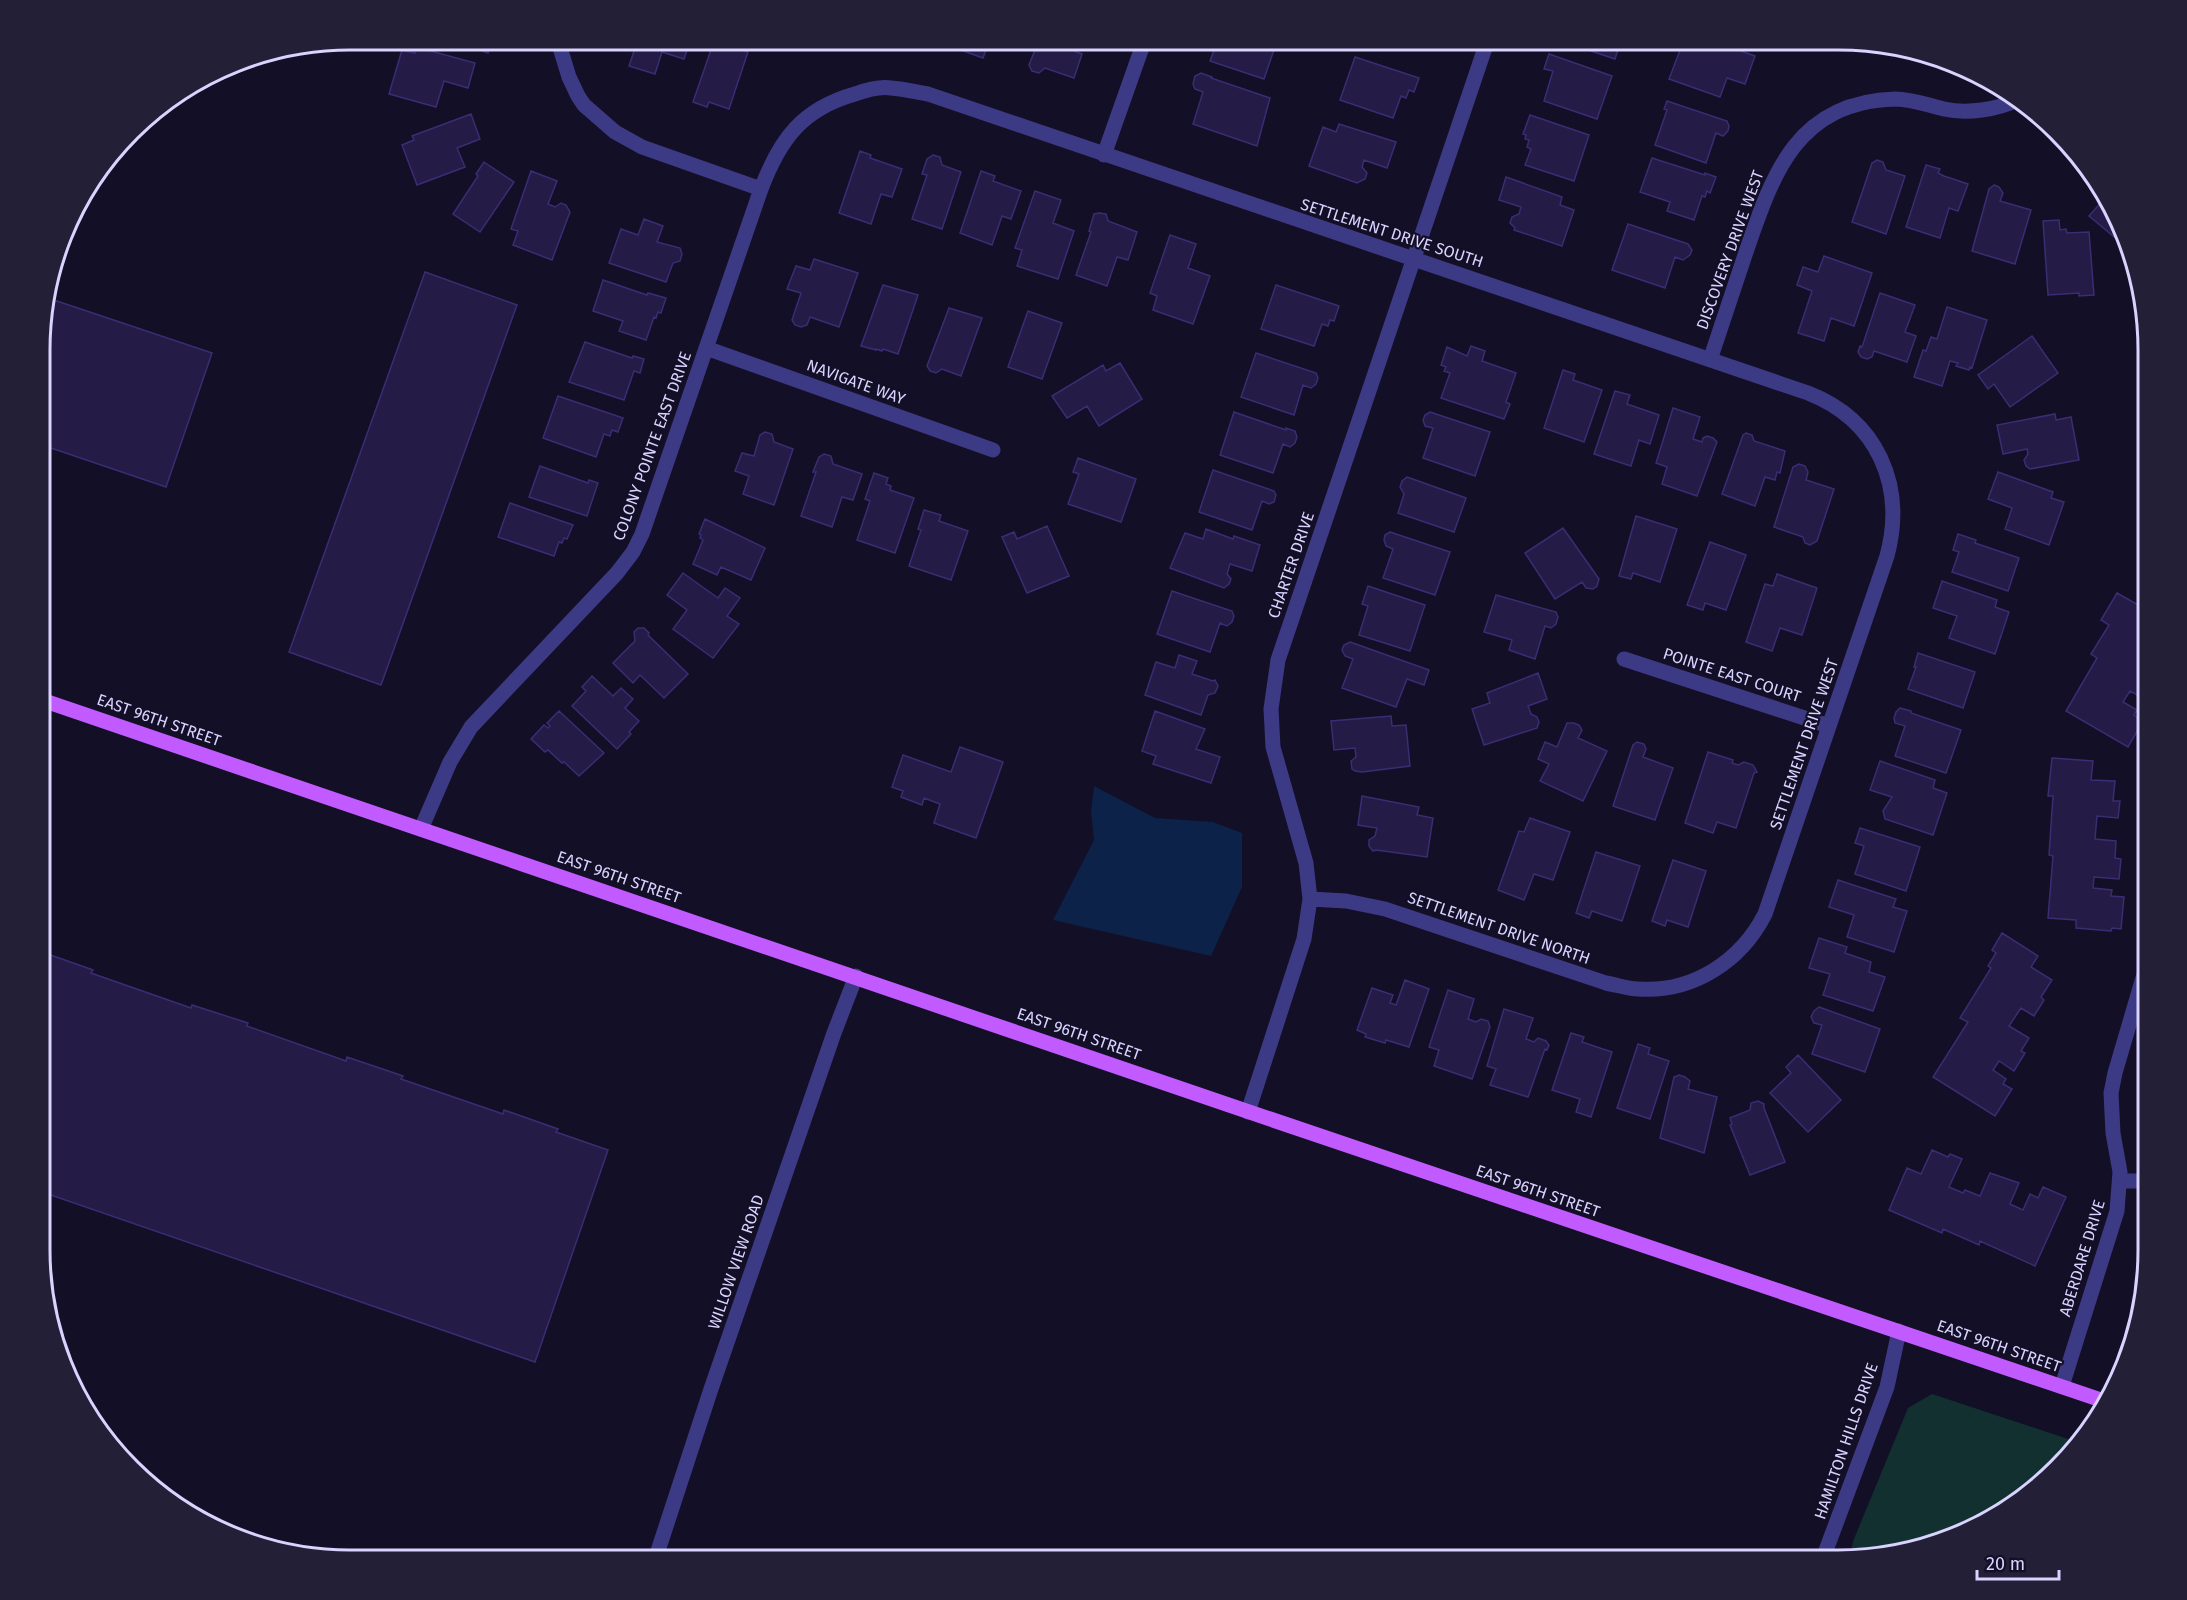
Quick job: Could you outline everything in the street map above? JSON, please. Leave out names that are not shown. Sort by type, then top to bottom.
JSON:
[{"type":"main road","name":"EAST 96TH STREET","points":[[50,703],[856,976],[1248,1112],[2098,1399]]},
{"type":"street","points":[[561,50],[569,77],[578,96],[584,105],[615,132],[642,147],[761,189]]},
{"type":"street","points":[[1104,155],[1141,50]]},
{"type":"street","name":"CHARTER DRIVE","points":[[1248,1112],[1304,939],[1310,899],[1306,863],[1273,747],[1271,709],[1273,684],[1282,648],[1484,50]]},
{"type":"street","name":"SETTLEMENT DRIVE SOUTH","points":[[854,94],[863,90],[889,87],[928,94],[1808,393],[1845,412],[1870,439],[1887,470]]},
{"type":"street","name":"COLONY POINTE EAST DRIVE","points":[[421,829],[450,762],[471,727],[617,573],[633,552],[642,534],[772,161],[794,129],[814,110],[854,94]]},
{"type":"street","name":"DISCOVERY DRIVE WEST","points":[[1710,360],[1773,181],[1784,159],[1801,138],[1832,114],[1868,101],[1906,100],[1955,111],[1999,107],[2008,103]]},
{"type":"street","name":"NAVIGATE WAY","points":[[706,348],[993,450]]},
{"type":"street","name":"SETTLEMENT DRIVE WEST","points":[[1676,986],[1699,979],[1724,964],[1742,949],[1760,923],[1769,904],[1890,545],[1894,508],[1887,470]]},
{"type":"street","name":"POINTE EAST COURT","points":[[1624,659],[1829,726]]},
{"type":"street","name":"SETTLEMENT DRIVE NORTH","points":[[1310,899],[1346,901],[1385,909],[1606,983],[1637,990],[1676,986]]},
{"type":"street","name":"WILLOW VIEW ROAD","points":[[658,1550],[834,1033],[856,976]]},
{"type":"street","name":"ABERDARE DRIVE","points":[[2062,1386],[2115,1223],[2120,1181],[2111,1113],[2111,1093],[2138,995]]},
{"type":"street","points":[[2120,1181],[2138,1181]]},
{"type":"street","name":"HAMILTON HILLS DRIVE","points":[[1826,1550],[1887,1387],[1899,1331]]},
{"type":"green space","points":[[1932,1394],[2070,1440],[2050,1463],[2035,1476],[2004,1500],[1970,1520],[1934,1535],[1896,1545],[1851,1550],[1908,1408]]},
{"type":"water","points":[[1094,786],[1155,818],[1213,822],[1242,833],[1242,887],[1211,956],[1053,920],[1094,840],[1091,811]]},
{"type":"building","points":[[402,50],[415,53],[416,50],[427,50],[475,63],[468,88],[444,81],[436,107],[389,94]]},
{"type":"building","points":[[634,50],[687,50],[684,59],[662,52],[655,74],[629,66]]},
{"type":"building","points":[[711,50],[748,52],[729,109],[709,102],[707,107],[693,102]]},
{"type":"building","points":[[961,50],[986,50],[983,58]]},
{"type":"building","points":[[1035,50],[1072,50],[1082,54],[1074,78],[1045,68],[1039,73],[1032,71],[1029,65]]},
{"type":"building","points":[[1214,50],[1274,50],[1264,79],[1210,61]]},
{"type":"building","points":[[1588,50],[1618,50],[1615,59]]},
{"type":"building","points":[[1680,50],[1738,50],[1755,56],[1745,84],[1727,78],[1720,97],[1669,79]]},
{"type":"building","points":[[1549,54],[1612,76],[1597,119],[1544,101],[1553,71],[1544,69]]},
{"type":"building","points":[[1355,57],[1419,78],[1414,92],[1409,90],[1406,98],[1401,96],[1393,118],[1340,100]]},
{"type":"building","points":[[1201,73],[1270,98],[1257,146],[1193,124],[1203,92],[1195,89],[1193,84],[1195,76]]},
{"type":"building","points":[[1667,101],[1727,121],[1728,131],[1723,136],[1716,133],[1706,163],[1655,145],[1667,110],[1664,109]]},
{"type":"building","points":[[471,114],[480,139],[457,148],[465,167],[417,185],[402,145],[414,140],[412,136]]},
{"type":"building","points":[[1530,115],[1589,135],[1574,181],[1525,165],[1531,149],[1527,147],[1529,140],[1525,139],[1526,135],[1523,134]]},
{"type":"building","points":[[1339,124],[1396,142],[1387,168],[1364,160],[1362,167],[1367,173],[1365,179],[1357,183],[1309,166],[1323,127],[1336,132]]},
{"type":"building","points":[[860,151],[871,155],[870,158],[902,169],[892,197],[881,194],[871,224],[839,213]]},
{"type":"building","points":[[933,155],[940,157],[942,165],[961,172],[942,229],[912,219],[927,175],[922,174],[927,159]]},
{"type":"building","points":[[1652,158],[1716,177],[1710,193],[1707,191],[1705,197],[1702,196],[1694,220],[1667,211],[1670,202],[1640,192]]},
{"type":"building","points":[[1877,160],[1883,162],[1886,170],[1905,176],[1886,234],[1852,222],[1872,163]]},
{"type":"building","points":[[484,162],[514,182],[480,232],[453,214],[478,176],[476,174]]},
{"type":"building","points":[[1926,165],[1940,169],[1938,173],[1944,176],[1968,184],[1958,211],[1949,208],[1940,238],[1906,227]]},
{"type":"building","points":[[531,171],[557,181],[548,204],[555,207],[561,203],[566,205],[570,212],[552,260],[513,245],[518,231],[511,229]]},
{"type":"building","points":[[981,171],[995,176],[993,181],[1021,191],[1011,219],[1002,216],[992,245],[960,233]]},
{"type":"building","points":[[1506,177],[1562,197],[1560,205],[1574,210],[1562,246],[1514,230],[1515,228],[1510,223],[1512,217],[1519,214],[1521,207],[1499,200]]},
{"type":"building","points":[[1994,185],[1999,187],[2003,193],[2000,201],[2031,210],[2015,264],[1972,251],[1989,189]]},
{"type":"building","points":[[1035,191],[1061,200],[1053,223],[1074,231],[1058,279],[1017,266],[1022,250],[1015,248]]},
{"type":"building","points":[[2100,204],[2117,239],[2089,216]]},
{"type":"building","points":[[1094,214],[1106,214],[1108,221],[1137,232],[1128,260],[1117,257],[1107,286],[1076,275],[1091,232],[1089,231]]},
{"type":"building","points":[[644,219],[663,226],[657,242],[680,248],[682,254],[680,261],[673,263],[666,282],[609,263],[621,229],[638,235]]},
{"type":"building","points":[[2059,220],[2060,230],[2066,229],[2067,233],[2089,232],[2094,295],[2079,296],[2079,293],[2048,295],[2043,221]]},
{"type":"building","points":[[1628,224],[1688,244],[1692,250],[1690,255],[1683,260],[1675,257],[1665,288],[1612,270]]},
{"type":"building","points":[[1170,235],[1196,244],[1188,268],[1210,276],[1193,324],[1153,310],[1157,296],[1150,293]]},
{"type":"building","points":[[1824,256],[1872,273],[1854,326],[1831,318],[1824,341],[1798,333],[1812,291],[1797,285],[1803,267],[1818,272]]},
{"type":"building","points":[[814,259],[858,273],[839,327],[810,317],[807,325],[801,327],[795,325],[792,320],[801,293],[787,289],[796,266],[810,270]]},
{"type":"building","points":[[425,272],[517,305],[381,685],[289,652]]},
{"type":"building","points":[[603,280],[647,295],[648,293],[666,298],[661,313],[658,312],[656,318],[654,317],[646,340],[619,331],[623,321],[593,311]]},
{"type":"building","points":[[883,285],[918,295],[898,354],[861,346]]},
{"type":"building","points":[[1276,285],[1339,306],[1334,321],[1330,320],[1328,326],[1322,324],[1314,346],[1261,329]]},
{"type":"building","points":[[1880,293],[1915,305],[1905,332],[1916,336],[1907,362],[1874,351],[1872,357],[1867,359],[1861,357],[1858,352],[1860,346],[1862,347]]},
{"type":"building","points":[[54,300],[212,353],[166,487],[50,448],[50,330]]},
{"type":"building","points":[[1947,307],[1987,320],[1972,368],[1970,367],[1969,370],[1956,366],[1958,363],[1950,361],[1942,386],[1914,377],[1923,350],[1926,351],[1931,337],[1937,339]]},
{"type":"building","points":[[949,308],[982,318],[961,376],[942,369],[936,373],[930,371],[927,366]]},
{"type":"building","points":[[1028,311],[1062,323],[1042,379],[1008,367]]},
{"type":"building","points":[[2032,336],[2058,373],[2010,407],[1994,384],[1988,389],[1978,375]]},
{"type":"building","points":[[585,342],[632,358],[633,356],[644,359],[640,373],[634,371],[624,400],[569,382]]},
{"type":"building","points":[[1471,346],[1485,351],[1482,361],[1516,373],[1506,402],[1510,404],[1504,419],[1441,398],[1450,373],[1444,371],[1446,367],[1441,365],[1447,347],[1467,356]]},
{"type":"building","points":[[1256,353],[1316,373],[1318,378],[1316,384],[1311,388],[1303,385],[1294,415],[1241,397]]},
{"type":"building","points":[[1120,363],[1142,399],[1099,426],[1087,406],[1067,418],[1052,396],[1103,365],[1106,371]]},
{"type":"building","points":[[1563,370],[1575,374],[1573,380],[1602,390],[1584,442],[1544,428]]},
{"type":"building","points":[[1615,391],[1630,395],[1627,404],[1659,415],[1650,444],[1639,440],[1631,466],[1594,454]]},
{"type":"building","points":[[558,396],[623,418],[618,432],[612,430],[610,436],[604,434],[596,457],[543,438]]},
{"type":"building","points":[[1673,408],[1700,417],[1693,439],[1702,442],[1707,436],[1717,442],[1697,496],[1662,484],[1667,467],[1656,463]]},
{"type":"building","points":[[1234,412],[1295,431],[1297,437],[1295,443],[1290,447],[1283,444],[1273,473],[1220,455]]},
{"type":"building","points":[[1430,412],[1490,432],[1475,476],[1423,458],[1433,428],[1425,426],[1423,420]]},
{"type":"building","points":[[2055,414],[2056,420],[2071,417],[2079,460],[2030,469],[2024,460],[2028,454],[2027,449],[2003,454],[1997,425]]},
{"type":"building","points":[[765,432],[772,434],[774,442],[793,449],[774,505],[743,494],[749,476],[735,471],[742,453],[754,456],[760,435]]},
{"type":"building","points":[[1746,433],[1752,435],[1754,441],[1785,451],[1780,473],[1777,472],[1775,480],[1765,477],[1755,506],[1722,494],[1743,435]]},
{"type":"building","points":[[824,454],[831,456],[833,464],[862,474],[853,500],[842,497],[832,527],[801,516],[816,472],[813,472],[819,457]]},
{"type":"building","points":[[1078,458],[1136,479],[1121,522],[1068,504],[1079,474],[1073,472]]},
{"type":"building","points":[[1799,464],[1805,466],[1808,472],[1806,480],[1834,489],[1817,541],[1810,545],[1805,543],[1803,537],[1774,527],[1793,467]]},
{"type":"building","points":[[540,466],[588,483],[589,480],[598,483],[587,516],[529,497]]},
{"type":"building","points":[[1213,470],[1274,491],[1276,495],[1274,502],[1269,504],[1262,501],[1252,530],[1199,512]]},
{"type":"building","points":[[1998,472],[2053,492],[2051,498],[2064,502],[2049,545],[2005,529],[2012,508],[1988,499]]},
{"type":"building","points":[[874,473],[888,478],[886,484],[891,486],[890,490],[914,498],[895,553],[857,540],[870,501],[865,499]]},
{"type":"building","points":[[1407,477],[1466,498],[1454,532],[1398,513],[1404,494],[1400,487],[1402,481]]},
{"type":"building","points":[[510,503],[573,525],[567,539],[564,538],[562,543],[559,542],[554,556],[498,537]]},
{"type":"building","points":[[924,510],[941,515],[939,521],[968,531],[951,580],[909,566],[921,530],[918,529]]},
{"type":"building","points":[[1636,516],[1677,529],[1660,582],[1633,573],[1631,579],[1619,576]]},
{"type":"building","points":[[705,519],[765,548],[751,580],[721,567],[717,575],[693,564],[703,540],[699,534]]},
{"type":"building","points":[[1047,526],[1069,576],[1027,593],[1002,537],[1014,532],[1017,539]]},
{"type":"building","points":[[1563,528],[1599,579],[1597,586],[1593,589],[1586,588],[1582,582],[1555,599],[1525,553]]},
{"type":"building","points":[[1206,529],[1233,539],[1234,536],[1260,545],[1252,571],[1230,564],[1227,574],[1231,579],[1224,588],[1170,568],[1185,533],[1203,539]]},
{"type":"building","points":[[1390,532],[1450,552],[1435,595],[1383,578],[1393,549],[1386,546],[1384,540],[1385,535]]},
{"type":"building","points":[[1958,534],[1976,540],[1975,543],[2019,558],[2008,591],[1952,572],[1959,552],[1953,550]]},
{"type":"building","points":[[1710,542],[1746,555],[1726,610],[1705,603],[1703,610],[1687,605]]},
{"type":"building","points":[[683,573],[718,598],[725,588],[740,598],[727,616],[739,624],[713,658],[673,629],[687,610],[667,595]]},
{"type":"building","points":[[1777,574],[1817,588],[1802,635],[1780,628],[1772,651],[1746,642],[1765,584],[1773,586]]},
{"type":"building","points":[[1942,581],[1997,600],[1995,607],[2009,612],[1995,654],[1949,638],[1957,616],[1933,608]]},
{"type":"building","points":[[1368,586],[1425,605],[1410,651],[1359,635],[1368,606],[1362,604]]},
{"type":"building","points":[[1172,591],[1232,611],[1234,616],[1232,622],[1227,626],[1220,623],[1210,652],[1157,634]]},
{"type":"building","points":[[2117,593],[2138,605],[2138,695],[2130,691],[2123,702],[2137,710],[2134,715],[2138,718],[2138,730],[2128,747],[2066,711],[2097,658],[2091,654],[2109,625],[2101,620]]},
{"type":"building","points":[[1496,595],[1556,612],[1558,617],[1556,624],[1551,628],[1545,626],[1535,659],[1509,650],[1512,640],[1484,632]]},
{"type":"building","points":[[638,628],[644,628],[649,633],[648,635],[688,674],[664,698],[640,675],[633,683],[613,663],[635,641],[634,632]]},
{"type":"building","points":[[1350,642],[1429,670],[1424,685],[1407,679],[1396,707],[1342,688],[1353,659],[1345,656],[1342,650],[1344,645]]},
{"type":"building","points":[[1918,653],[1975,672],[1963,708],[1908,689],[1916,667],[1914,667]]},
{"type":"building","points":[[1179,655],[1197,661],[1192,674],[1215,680],[1218,686],[1215,693],[1208,695],[1201,715],[1145,695],[1156,662],[1175,668]]},
{"type":"building","points":[[1538,673],[1547,699],[1528,706],[1531,714],[1537,717],[1539,722],[1537,728],[1484,745],[1472,709],[1490,703],[1487,693]]},
{"type":"building","points":[[592,676],[613,696],[621,688],[633,699],[625,708],[639,721],[617,749],[572,706],[586,691],[582,687]]},
{"type":"building","points":[[1900,708],[1961,730],[1946,773],[1895,756],[1905,726],[1895,723],[1896,712]]},
{"type":"building","points":[[559,711],[604,753],[579,776],[564,762],[562,763],[548,750],[545,752],[531,739],[544,725],[548,728],[550,726],[547,723]]},
{"type":"building","points":[[1155,711],[1205,729],[1196,749],[1220,757],[1211,783],[1153,764],[1156,756],[1142,751]]},
{"type":"building","points":[[1391,716],[1392,726],[1406,725],[1410,766],[1355,771],[1352,769],[1351,761],[1356,757],[1355,748],[1334,750],[1331,721]]},
{"type":"building","points":[[1567,723],[1579,725],[1582,730],[1578,738],[1607,751],[1583,801],[1540,781],[1549,764],[1538,759],[1545,742],[1557,747]]},
{"type":"building","points":[[1637,742],[1644,744],[1646,749],[1643,757],[1673,768],[1655,820],[1613,806],[1633,745]]},
{"type":"building","points":[[960,747],[1003,762],[976,838],[934,823],[940,804],[924,798],[922,805],[901,797],[903,791],[892,787],[903,755],[951,772]]},
{"type":"building","points":[[1708,752],[1733,760],[1732,763],[1738,765],[1744,762],[1753,765],[1757,772],[1754,773],[1736,828],[1717,822],[1713,833],[1685,823]]},
{"type":"building","points":[[2052,758],[2093,761],[2091,780],[2115,781],[2113,801],[2120,801],[2118,818],[2097,816],[2095,839],[2116,841],[2115,858],[2121,859],[2119,879],[2094,877],[2093,888],[2112,890],[2111,896],[2124,897],[2121,929],[2112,928],[2111,931],[2076,928],[2076,920],[2048,918],[2053,856],[2049,855],[2053,796],[2048,796]]},
{"type":"building","points":[[1880,761],[1935,780],[1933,788],[1947,793],[1933,835],[1885,819],[1883,811],[1892,797],[1870,790]]},
{"type":"building","points":[[1362,796],[1419,807],[1417,815],[1433,818],[1427,857],[1373,851],[1369,846],[1369,840],[1375,836],[1377,828],[1358,825]]},
{"type":"building","points":[[1530,818],[1570,832],[1553,880],[1534,874],[1524,900],[1498,890],[1519,831],[1524,832]]},
{"type":"building","points":[[1860,828],[1920,847],[1906,891],[1855,874],[1864,846],[1855,843]]},
{"type":"building","points":[[1596,852],[1640,866],[1622,921],[1592,911],[1589,918],[1576,913]]},
{"type":"building","points":[[1673,860],[1706,871],[1688,927],[1667,920],[1665,926],[1652,921]]},
{"type":"building","points":[[1838,880],[1896,899],[1893,907],[1907,911],[1894,952],[1847,937],[1854,915],[1829,907]]},
{"type":"building","points":[[2002,933],[2038,956],[2031,967],[2052,980],[2041,997],[2044,1000],[2034,1016],[2021,1008],[2009,1026],[2029,1038],[2021,1051],[2025,1053],[2014,1071],[1999,1061],[1993,1070],[2006,1079],[2003,1084],[2012,1089],[1995,1116],[1933,1077],[1968,1022],[1960,1018],[1991,968],[1988,966],[1996,953],[1992,950]]},
{"type":"building","points":[[1819,938],[1847,947],[1845,953],[1871,962],[1869,972],[1885,977],[1873,1011],[1823,995],[1830,974],[1809,968]]},
{"type":"building","points":[[50,955],[93,970],[91,973],[191,1008],[192,1005],[248,1023],[247,1026],[346,1061],[347,1057],[403,1076],[401,1079],[503,1114],[504,1110],[558,1129],[556,1132],[608,1150],[535,1362],[50,1195]]},
{"type":"building","points":[[1405,980],[1429,989],[1409,1047],[1365,1037],[1366,1034],[1357,1030],[1372,988],[1393,995],[1390,1003],[1396,1005]]},
{"type":"building","points":[[1448,990],[1474,999],[1468,1019],[1476,1022],[1481,1019],[1488,1021],[1490,1027],[1472,1079],[1434,1066],[1439,1050],[1429,1047]]},
{"type":"building","points":[[1819,1007],[1880,1029],[1865,1072],[1812,1054],[1822,1025],[1814,1023],[1811,1017]]},
{"type":"building","points":[[1504,1009],[1533,1018],[1526,1039],[1534,1042],[1538,1038],[1549,1045],[1547,1050],[1545,1049],[1528,1097],[1490,1085],[1496,1069],[1487,1066]]},
{"type":"building","points":[[1571,1033],[1584,1037],[1582,1042],[1612,1052],[1591,1117],[1576,1112],[1580,1099],[1552,1090]]},
{"type":"building","points":[[1638,1044],[1650,1048],[1648,1054],[1669,1061],[1650,1119],[1617,1108]]},
{"type":"building","points":[[1798,1055],[1841,1100],[1808,1132],[1770,1093],[1791,1073],[1786,1067]]},
{"type":"building","points":[[1679,1075],[1690,1081],[1688,1089],[1717,1097],[1704,1153],[1660,1138],[1674,1077]]},
{"type":"building","points":[[1758,1101],[1764,1104],[1785,1162],[1750,1175],[1730,1125],[1732,1124],[1730,1118],[1750,1110],[1751,1103]]},
{"type":"building","points":[[1932,1150],[1948,1157],[1950,1154],[1962,1159],[1949,1187],[1963,1193],[1965,1190],[1980,1196],[1990,1173],[2019,1183],[2010,1204],[2023,1210],[2030,1194],[2038,1198],[2043,1187],[2066,1197],[2035,1266],[1980,1241],[1979,1245],[1943,1229],[1942,1233],[1889,1210],[1907,1168],[1921,1174]]}]
